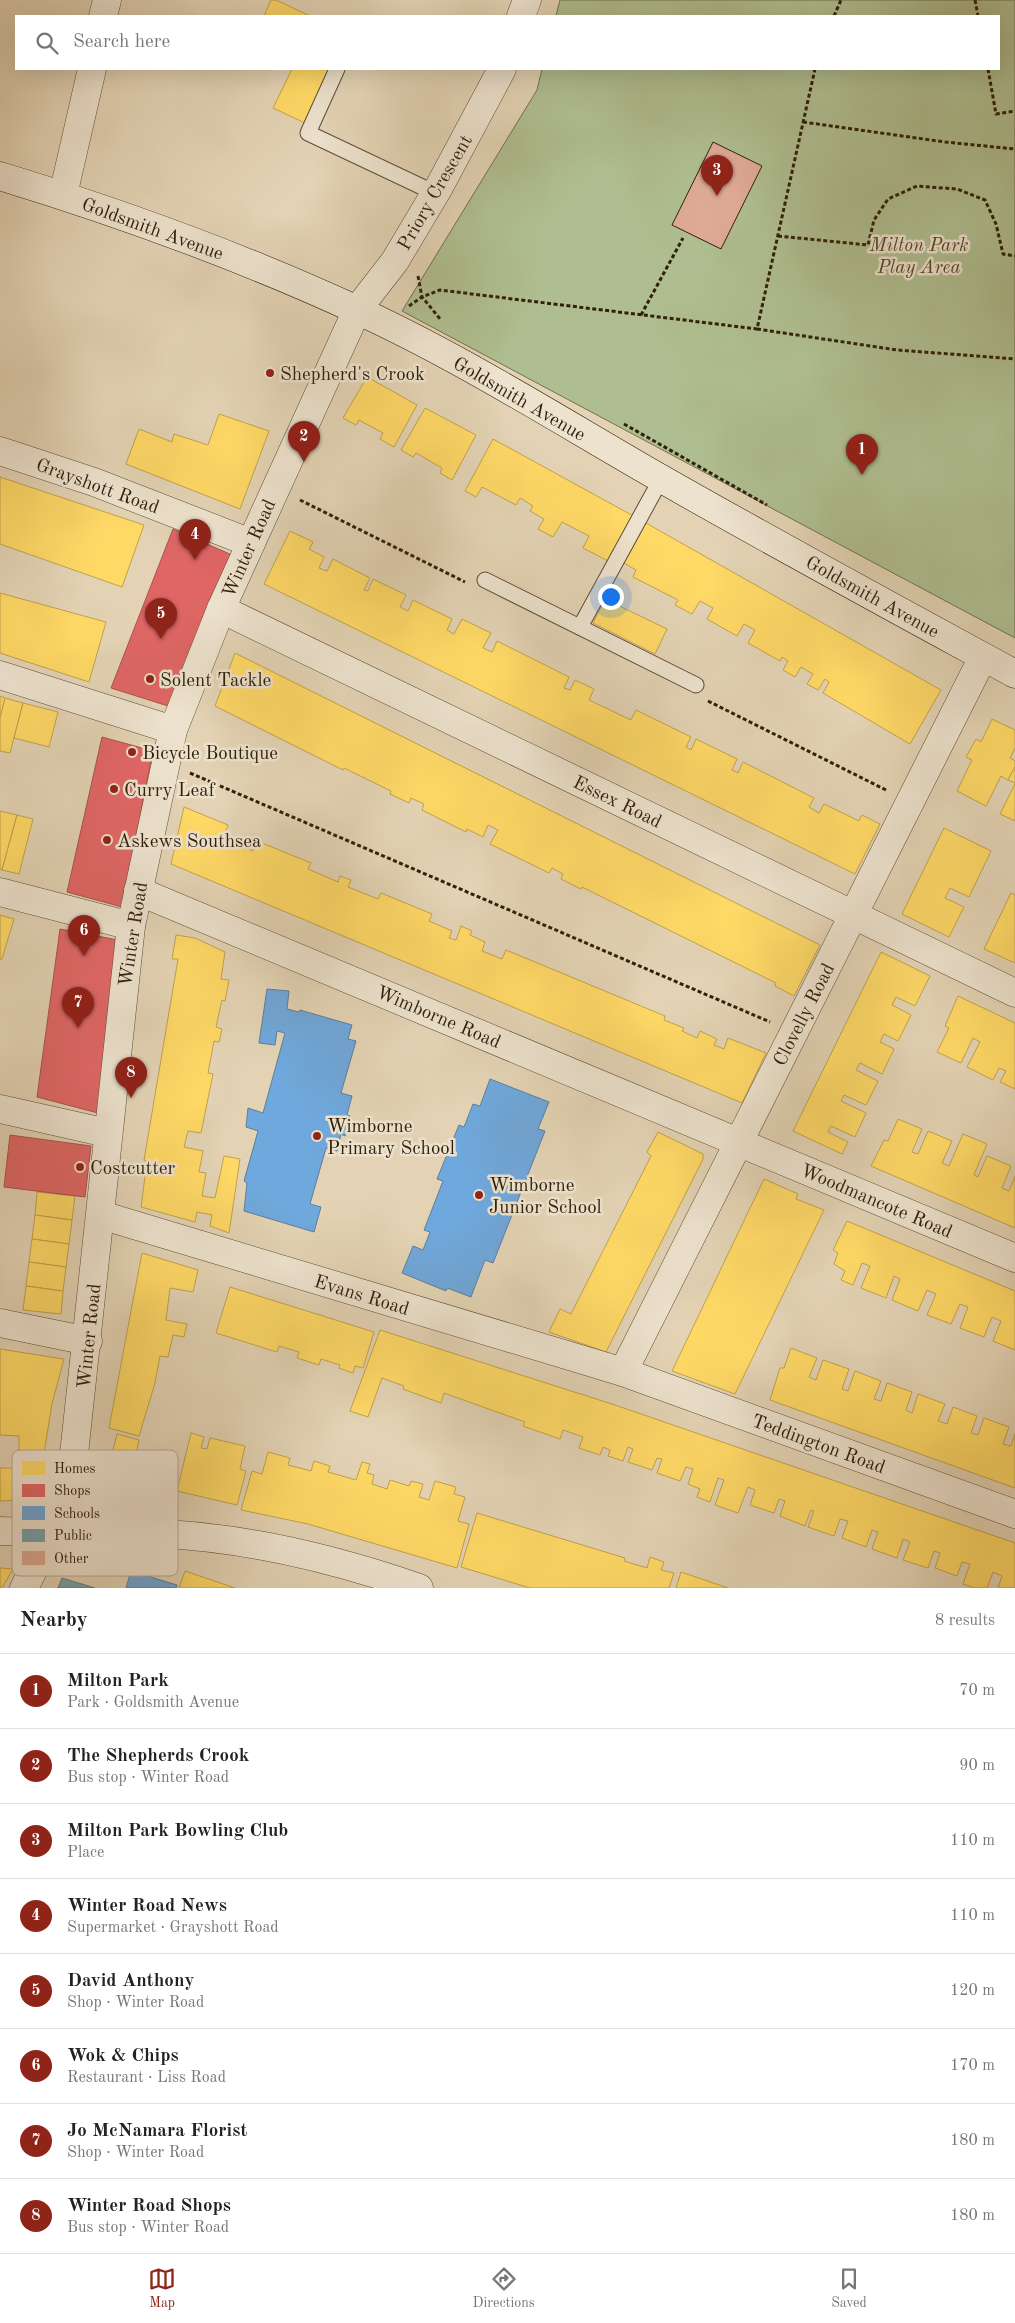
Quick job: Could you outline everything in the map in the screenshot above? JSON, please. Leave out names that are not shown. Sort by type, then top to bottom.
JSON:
[{"type":"street","points":[[104,15],[107,0]]},
{"type":"street","points":[[521,15],[527,0]]},
{"type":"street","points":[[63,195],[92,70]]},
{"type":"street","name":"Priory Crescent","points":[[357,310],[395,261],[435,193],[501,70]]},
{"type":"street","name":"Goldsmith Avenue","points":[[0,176],[63,195],[228,255],[357,310],[436,349],[661,479],[1015,674]]},
{"type":"street","name":"Winter Road","points":[[74,1450],[88,1341],[108,1133],[131,926],[164,762],[173,730],[221,609],[357,310]]},
{"type":"street","name":"Grayshott Road","points":[[0,451],[94,482],[251,543]]},
{"type":"street","name":"Essex Road","points":[[221,609],[1015,993]]},
{"type":"street","name":"Clovelly Road","points":[[623,1372],[740,1141],[792,1032],[854,916],[983,657]]},
{"type":"street","points":[[0,675],[173,730]]},
{"type":"street","name":"Wimborne Road","points":[[138,891],[740,1141]]},
{"type":"street","points":[[0,892],[131,926]]},
{"type":"street","points":[[0,1109],[108,1133]]},
{"type":"street","name":"Woodmancote Road","points":[[740,1141],[1015,1258]]},
{"type":"street","name":"Evans Road","points":[[101,1215],[623,1372]]},
{"type":"street","points":[[0,1323],[88,1341]]},
{"type":"street","name":"Teddington Road","points":[[623,1372],[1015,1514]]},
{"type":"street","points":[[178,1535],[263,1545],[356,1566],[419,1588]]},
{"type":"street","name":"Winter Road","points":[[24,1588],[30,1576]]},
{"type":"lane","points":[[337,70],[308,133],[435,193]]},
{"type":"lane","points":[[580,627],[661,479]]},
{"type":"lane","points":[[485,580],[696,685]]},
{"type":"path","points":[[834,15],[841,0]]},
{"type":"path","points":[[975,0],[978,15]]},
{"type":"path","points":[[757,329],[815,70]]},
{"type":"path","points":[[988,70],[996,114],[1015,111]]},
{"type":"path","points":[[803,122],[945,142],[1015,149]]},
{"type":"path","points":[[778,236],[868,245],[874,220],[888,199],[917,186],[957,188],[985,200],[996,224],[1004,254],[1015,256]]},
{"type":"path","points":[[641,315],[683,238]]},
{"type":"path","points":[[395,261],[418,274],[422,297],[446,326]]},
{"type":"path","points":[[402,311],[422,297],[440,290],[757,329],[897,350],[1015,358]]},
{"type":"path","points":[[616,419],[771,507]]},
{"type":"path","points":[[275,488],[480,590],[485,580]]},
{"type":"path","points":[[696,685],[693,694],[911,803]]},
{"type":"path","points":[[164,762],[792,1032]]},
{"type":"green space","name":"Milton Park Play Area","points":[[560,0],[1015,0],[1015,638],[402,311],[537,90],[542,70],[1000,70],[1000,15],[556,15]]},
{"type":"building: Homes","points":[[271,0],[276,0],[308,15],[264,15]]},
{"type":"building: Homes","points":[[292,70],[334,70],[307,124],[273,108]]},
{"type":"building: Homes","points":[[367,377],[417,405],[394,447],[380,439],[383,433],[359,420],[356,425],[343,418]]},
{"type":"building: Homes","points":[[425,408],[476,435],[452,480],[440,473],[442,468],[416,453],[413,457],[401,450]]},
{"type":"building: Homes","points":[[219,414],[269,431],[240,509],[126,464],[139,429],[172,442],[174,434],[208,445]]},
{"type":"building: Homes","points":[[493,439],[637,518],[612,563],[583,548],[589,536],[562,522],[553,537],[538,529],[544,519],[530,511],[533,506],[520,498],[516,505],[482,487],[476,497],[465,491]]},
{"type":"building: Homes","points":[[0,477],[144,525],[122,587],[0,544]]},
{"type":"building: Homes","points":[[646,523],[941,690],[910,744],[823,693],[829,682],[825,679],[818,690],[807,684],[813,674],[801,667],[795,677],[783,670],[788,661],[782,657],[780,661],[748,643],[755,630],[744,624],[737,636],[707,619],[713,608],[700,601],[692,614],[675,605],[678,600],[633,577],[636,570],[624,563]]},
{"type":"building: Homes","points":[[290,531],[313,542],[309,549],[324,557],[319,568],[327,571],[333,559],[370,578],[364,590],[368,591],[373,579],[406,595],[400,607],[408,611],[413,600],[452,619],[447,630],[454,634],[462,619],[491,633],[483,648],[492,652],[497,641],[569,677],[564,688],[570,690],[575,680],[594,689],[589,700],[631,720],[636,710],[691,737],[686,747],[691,750],[696,739],[737,759],[732,770],[738,773],[743,762],[814,798],[809,807],[819,813],[824,804],[859,821],[862,815],[880,824],[855,874],[264,584]]},
{"type":"building: Homes","points":[[0,593],[106,622],[89,682],[0,653]]},
{"type":"building: Homes","points":[[605,599],[667,629],[655,654],[593,623]]},
{"type":"building: Homes","points":[[235,653],[820,945],[794,996],[775,986],[776,983],[582,887],[581,889],[561,879],[563,874],[552,868],[549,873],[490,844],[498,830],[488,825],[483,837],[467,829],[466,832],[422,810],[424,804],[411,798],[409,803],[390,794],[391,791],[344,768],[343,770],[215,706]]},
{"type":"building: Homes","points":[[0,696],[5,698],[0,718]]},
{"type":"building: Homes","points":[[5,698],[23,703],[10,753],[0,751],[0,718]]},
{"type":"building: Homes","points":[[23,703],[58,712],[49,747],[14,738]]},
{"type":"building: Homes","points":[[992,719],[1015,730],[1015,748],[1010,758],[1015,761],[1015,767],[1008,780],[1001,776],[986,806],[957,791],[972,760],[966,757],[976,739],[981,742]]},
{"type":"building: Homes","points":[[1015,767],[1015,783],[1008,780]]},
{"type":"building: Homes","points":[[1015,784],[1015,821],[1000,814]]},
{"type":"building: Homes","points":[[184,807],[228,825],[221,842],[233,847],[234,843],[253,851],[257,841],[311,863],[308,869],[338,882],[340,876],[351,880],[348,887],[378,899],[381,893],[432,914],[429,921],[452,931],[449,938],[456,940],[461,926],[472,931],[470,935],[485,942],[482,951],[502,959],[506,950],[665,1016],[664,1020],[684,1028],[682,1031],[697,1038],[700,1031],[717,1039],[714,1045],[724,1049],[728,1038],[766,1053],[742,1103],[171,864]]},
{"type":"building: Homes","points":[[0,811],[17,815],[2,870],[0,869]]},
{"type":"building: Homes","points":[[17,815],[33,819],[19,874],[2,870]]},
{"type":"building: Homes","points":[[944,828],[991,851],[969,897],[950,888],[945,898],[964,907],[949,937],[902,914]]},
{"type":"building: Homes","points":[[1011,893],[1015,895],[1015,963],[984,949]]},
{"type":"building: Homes","points":[[0,915],[14,919],[2,959],[0,959]]},
{"type":"building: Homes","points":[[176,935],[195,938],[225,952],[221,979],[229,980],[225,1001],[222,1000],[216,1027],[222,1029],[219,1042],[214,1041],[208,1073],[213,1074],[201,1133],[188,1131],[184,1147],[203,1151],[199,1172],[206,1173],[202,1196],[215,1198],[224,1156],[240,1159],[229,1233],[210,1226],[212,1215],[197,1212],[195,1222],[141,1207],[147,1161],[144,1160],[178,959],[172,959]]},
{"type":"building: Homes","points":[[881,952],[930,976],[915,1006],[896,997],[892,1005],[911,1015],[898,1041],[884,1034],[880,1042],[894,1049],[882,1074],[860,1063],[856,1070],[878,1081],[866,1105],[844,1095],[841,1101],[866,1113],[855,1137],[831,1126],[828,1132],[848,1142],[842,1154],[793,1131]]},
{"type":"building: Homes","points":[[958,996],[1015,1023],[1015,1089],[1000,1082],[1006,1071],[999,1068],[993,1080],[967,1067],[980,1042],[973,1038],[961,1063],[937,1052],[949,1028],[945,1026]]},
{"type":"building: Homes","points":[[898,1119],[922,1129],[912,1152],[918,1154],[928,1131],[952,1141],[942,1163],[949,1166],[963,1134],[987,1144],[974,1175],[978,1177],[987,1156],[1011,1166],[1002,1188],[1009,1191],[1015,1176],[1015,1228],[871,1166],[884,1140],[888,1141]]},
{"type":"building: Homes","points":[[658,1132],[703,1154],[703,1159],[606,1352],[549,1332],[560,1309],[571,1314],[651,1156],[647,1152]]},
{"type":"building: Homes","points":[[764,1179],[798,1194],[796,1199],[824,1210],[735,1394],[672,1371]]},
{"type":"building: Homes","points":[[37,1192],[75,1196],[72,1220],[35,1215]]},
{"type":"building: Homes","points":[[35,1215],[72,1220],[69,1244],[32,1239]]},
{"type":"building: Homes","points":[[847,1221],[1015,1291],[1015,1350],[993,1341],[1001,1321],[992,1317],[984,1337],[960,1328],[968,1307],[960,1304],[951,1324],[927,1315],[936,1294],[927,1290],[918,1311],[892,1300],[900,1279],[894,1276],[886,1298],[861,1288],[870,1266],[862,1263],[853,1285],[841,1280],[845,1271],[834,1264],[838,1253],[833,1250]]},
{"type":"building: Homes","points":[[32,1239],[69,1244],[66,1267],[29,1262]]},
{"type":"building: Homes","points":[[142,1253],[198,1270],[193,1292],[170,1288],[166,1320],[187,1324],[184,1337],[173,1335],[168,1357],[160,1356],[155,1383],[139,1436],[109,1428]]},
{"type":"building: Homes","points":[[29,1262],[66,1267],[63,1291],[26,1286]]},
{"type":"building: Homes","points":[[26,1286],[63,1291],[61,1314],[23,1310]]},
{"type":"building: Homes","points":[[230,1287],[374,1332],[363,1368],[355,1366],[353,1373],[339,1368],[340,1365],[321,1359],[319,1365],[297,1358],[299,1352],[279,1346],[277,1352],[216,1333]]},
{"type":"building: Homes","points":[[380,1330],[615,1405],[1015,1543],[1015,1588],[998,1588],[1002,1576],[993,1572],[987,1588],[975,1588],[963,1584],[970,1564],[962,1562],[957,1576],[935,1568],[940,1553],[934,1551],[928,1568],[903,1560],[910,1542],[903,1539],[897,1558],[872,1549],[878,1532],[872,1530],[866,1547],[842,1538],[848,1521],[840,1519],[834,1536],[808,1527],[814,1511],[811,1510],[805,1526],[780,1516],[785,1501],[779,1499],[774,1513],[750,1505],[755,1490],[748,1487],[738,1513],[715,1505],[724,1480],[718,1478],[710,1502],[697,1497],[700,1489],[688,1484],[693,1469],[686,1467],[680,1481],[657,1473],[662,1459],[657,1458],[652,1470],[628,1462],[633,1449],[628,1447],[623,1461],[608,1456],[610,1450],[603,1447],[600,1455],[579,1448],[583,1437],[563,1430],[560,1439],[523,1426],[525,1422],[444,1393],[441,1403],[403,1389],[404,1386],[382,1378],[368,1417],[350,1411]]},
{"type":"building: Homes","points":[[791,1348],[817,1358],[809,1377],[816,1380],[823,1360],[849,1369],[842,1389],[848,1391],[855,1371],[881,1381],[874,1399],[881,1401],[887,1383],[912,1392],[906,1410],[912,1413],[918,1394],[945,1404],[938,1421],[947,1424],[953,1407],[977,1416],[971,1433],[978,1435],[984,1418],[1009,1427],[1003,1444],[1011,1446],[1015,1434],[1015,1488],[770,1400],[780,1368],[784,1368]]},
{"type":"building: Homes","points":[[0,1349],[64,1359],[52,1404],[44,1450],[19,1450],[19,1436],[0,1435]]},
{"type":"building: Homes","points":[[191,1433],[204,1437],[201,1448],[207,1449],[210,1438],[245,1446],[240,1469],[246,1471],[237,1505],[178,1491]]},
{"type":"building: Homes","points":[[117,1434],[139,1440],[137,1450],[113,1450]]},
{"type":"building: Homes","points":[[268,1452],[290,1458],[288,1465],[311,1471],[314,1461],[330,1466],[328,1472],[356,1480],[362,1462],[370,1464],[367,1473],[374,1475],[372,1484],[387,1489],[390,1480],[409,1486],[411,1481],[423,1484],[419,1497],[429,1500],[435,1481],[456,1487],[454,1494],[465,1497],[458,1521],[469,1524],[457,1568],[308,1524],[241,1510],[252,1471],[262,1474]]},
{"type":"building: Homes","points":[[0,1468],[12,1468],[12,1501],[0,1501]]},
{"type":"building: Homes","points":[[477,1513],[625,1558],[624,1561],[647,1568],[650,1557],[664,1562],[661,1570],[674,1573],[669,1588],[530,1588],[461,1567]]},
{"type":"building: Homes","points":[[0,1568],[12,1569],[2,1588],[0,1588]]},
{"type":"building: Homes","points":[[185,1571],[235,1588],[179,1588]]},
{"type":"building: Homes","points":[[681,1572],[728,1588],[676,1588]]},
{"type":"building: Shops","points":[[173,529],[232,555],[168,706],[111,688]]},
{"type":"building: Shops","points":[[102,737],[153,751],[122,907],[67,892]]},
{"type":"building: Shops","points":[[60,929],[118,940],[98,1113],[37,1097]]},
{"type":"building: Shops","points":[[10,1135],[91,1146],[85,1197],[4,1187]]},
{"type":"building: Schools","points":[[267,989],[289,991],[287,1009],[299,1012],[300,1010],[352,1025],[348,1039],[356,1041],[341,1093],[352,1096],[347,1115],[350,1116],[345,1136],[341,1134],[337,1151],[326,1148],[310,1204],[321,1207],[314,1232],[244,1211],[247,1183],[244,1181],[258,1131],[246,1127],[248,1108],[263,1113],[285,1033],[277,1031],[275,1045],[259,1043]]},
{"type":"building: Schools","points":[[490,1079],[549,1102],[538,1129],[545,1131],[493,1263],[485,1260],[471,1297],[447,1288],[446,1291],[402,1273],[413,1246],[423,1250],[430,1232],[424,1230],[443,1181],[437,1179],[459,1125],[464,1127],[473,1104],[480,1106]]},
{"type":"building: Schools","points":[[130,1576],[147,1576],[177,1585],[176,1588],[126,1588]]},
{"type":"building: Public","points":[[62,1578],[95,1588],[58,1588]]},
{"type":"building: Other","points":[[713,142],[762,166],[721,249],[672,225]]},
{"type":"place","name":"Milton Park Bowling Club","points":[[717,196]]},
{"type":"place","name":"Shepherd's Crook","points":[[270,373]]},
{"type":"place","name":"The Shepherds Crook","points":[[304,462]]},
{"type":"place","name":"Milton Park","points":[[862,475]]},
{"type":"place","name":"Winter Road News","points":[[195,560]]},
{"type":"place","name":"David Anthony","points":[[161,639]]},
{"type":"place","name":"Solent Tackle","points":[[150,679]]},
{"type":"place","name":"Bicycle Boutique","points":[[132,752]]},
{"type":"place","name":"Curry Leaf","points":[[114,789]]},
{"type":"place","name":"Askews Southsea","points":[[107,840]]},
{"type":"place","name":"Wok & Chips","points":[[84,956]]},
{"type":"place","name":"Jo McNamara Florist","points":[[78,1028]]},
{"type":"place","name":"Winter Road Shops","points":[[131,1098]]},
{"type":"place","name":"Wimborne Primary School","points":[[317,1136]]},
{"type":"place","name":"Costcutter","points":[[80,1167]]},
{"type":"place","name":"Wimborne Junior School","points":[[479,1195]]}]
